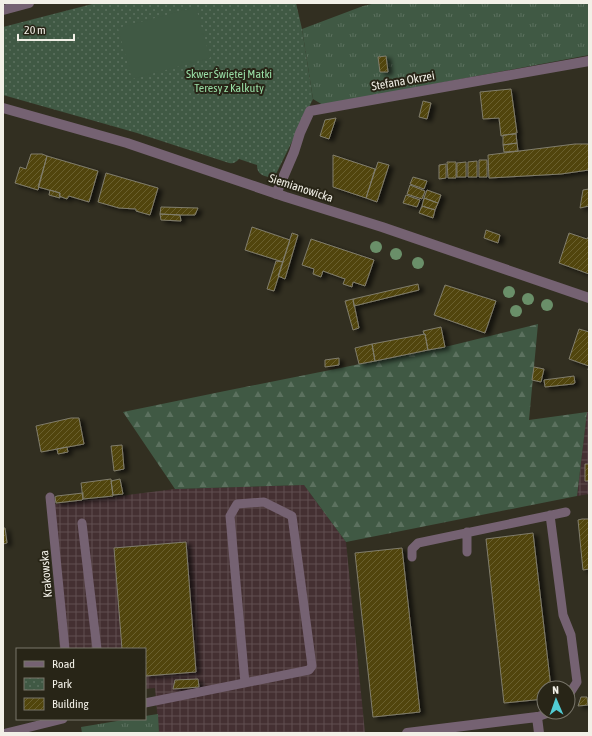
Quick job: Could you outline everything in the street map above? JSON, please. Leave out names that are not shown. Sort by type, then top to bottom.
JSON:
[{"type":"street","points":[[3,10],[29,3]]},
{"type":"street","name":"Stefana Okrzei","points":[[276,194],[310,111],[589,61]]},
{"type":"street","name":"Siemianowicka","points":[[3,108],[127,143],[276,194],[382,227],[589,298]]},
{"type":"street","points":[[407,733],[536,717]]},
{"type":"street","points":[[538,720],[540,733]]},
{"type":"lane","name":"Krakowska","points":[[50,496],[65,648]]},
{"type":"lane","points":[[146,703],[245,683],[309,670],[312,666],[292,516],[264,502],[237,504],[230,516],[245,683]]},
{"type":"lane","points":[[412,557],[412,549],[418,543],[566,512]]},
{"type":"lane","points":[[550,515],[563,615],[571,635],[576,684]]},
{"type":"lane","points":[[82,524],[97,648]]},
{"type":"lane","points":[[467,532],[467,552]]},
{"type":"lane","points":[[6,733],[59,720]]},
{"type":"shaded area","points":[[587,412],[589,412],[589,494],[577,496]]},
{"type":"shaded area","points":[[304,485],[346,542],[365,733],[159,733],[155,688],[146,689],[146,648],[60,648],[48,505],[175,489]]},
{"type":"green space","name":"Skwer Świętej Matki Teresy z Kalkuty","points":[[96,3],[296,3],[302,29],[313,99],[276,174],[268,177],[260,173],[257,165],[239,159],[235,162],[229,163],[137,133],[3,95],[3,27]]},
{"type":"green space","points":[[376,3],[589,3],[589,55],[323,105],[313,99],[302,29],[363,6]]},
{"type":"green space","points":[[196,7],[210,58],[132,79],[118,28]]},
{"type":"green space","points":[[538,324],[529,420],[587,412],[577,496],[346,542],[304,485],[175,489],[123,412],[445,347]]},
{"type":"green space","points":[[158,714],[159,733],[82,733],[81,727],[123,720],[146,720],[146,716]]},
{"type":"building","points":[[386,56],[388,72],[380,72],[378,57]]},
{"type":"building","points":[[511,89],[517,133],[501,136],[499,118],[483,119],[480,92]]},
{"type":"building","points":[[423,101],[431,103],[427,119],[419,117]]},
{"type":"building","points":[[336,118],[329,139],[320,136],[325,120]]},
{"type":"building","points":[[516,134],[517,143],[503,145],[503,135]]},
{"type":"building","points":[[517,143],[518,151],[504,152],[503,145]]},
{"type":"building","points":[[575,144],[589,144],[589,170],[561,174],[489,178],[488,155]]},
{"type":"building","points":[[31,154],[42,154],[47,156],[38,190],[15,183],[20,167],[26,169]]},
{"type":"building","points":[[333,155],[375,169],[366,198],[333,187]]},
{"type":"building","points":[[47,156],[98,171],[89,202],[69,196],[67,199],[59,196],[60,193],[38,187]]},
{"type":"building","points":[[479,160],[487,160],[487,177],[479,177]]},
{"type":"building","points":[[477,161],[477,177],[468,177],[468,162]]},
{"type":"building","points":[[378,162],[389,165],[377,202],[366,198]]},
{"type":"building","points":[[447,162],[456,162],[456,178],[448,178]]},
{"type":"building","points":[[466,162],[466,177],[457,177],[457,163]]},
{"type":"building","points":[[446,164],[446,178],[439,179],[439,165]]},
{"type":"building","points":[[106,173],[158,188],[150,215],[136,211],[136,209],[119,208],[98,202]]},
{"type":"building","points":[[413,177],[427,181],[424,189],[410,184]]},
{"type":"building","points":[[410,185],[425,191],[422,199],[407,194]]},
{"type":"building","points":[[589,189],[589,206],[580,208],[583,190]]},
{"type":"building","points":[[50,190],[60,193],[60,198],[49,195]]},
{"type":"building","points":[[427,190],[441,195],[438,203],[424,198]]},
{"type":"building","points":[[406,195],[420,200],[417,207],[403,203]]},
{"type":"building","points":[[424,198],[438,203],[435,210],[422,206]]},
{"type":"building","points":[[422,206],[435,210],[433,218],[419,213]]},
{"type":"building","points":[[161,207],[198,208],[195,215],[180,215],[160,214]]},
{"type":"building","points":[[160,214],[180,215],[181,221],[161,220]]},
{"type":"building","points":[[252,227],[290,240],[283,262],[245,250]]},
{"type":"building","points":[[486,230],[500,235],[498,243],[484,238]]},
{"type":"building","points":[[292,233],[298,235],[285,279],[278,276]]},
{"type":"building","points":[[569,233],[587,239],[589,236],[589,274],[559,263]]},
{"type":"building","points":[[311,239],[374,260],[365,286],[353,282],[352,287],[343,284],[345,279],[323,271],[321,277],[313,274],[314,269],[302,265]]},
{"type":"building","points":[[276,261],[283,262],[274,291],[267,289]]},
{"type":"building","points":[[418,284],[419,290],[354,306],[353,299]]},
{"type":"building","points":[[445,285],[496,301],[485,333],[434,315]]},
{"type":"building","points":[[353,299],[359,328],[353,330],[345,301]]},
{"type":"building","points":[[441,327],[445,347],[428,350],[423,331]]},
{"type":"building","points":[[579,329],[589,332],[589,366],[569,359]]},
{"type":"building","points":[[425,334],[428,350],[375,361],[372,344]]},
{"type":"building","points":[[372,344],[375,361],[359,364],[355,348]]},
{"type":"building","points":[[339,358],[339,365],[325,367],[325,360]]},
{"type":"building","points":[[534,367],[544,369],[541,382],[532,380]]},
{"type":"building","points":[[574,376],[575,383],[573,384],[545,387],[544,380]]},
{"type":"building","points":[[71,418],[79,418],[84,444],[41,452],[36,426]]},
{"type":"building","points":[[122,445],[124,469],[114,471],[111,446]]},
{"type":"building","points":[[67,447],[68,452],[58,454],[57,449]]},
{"type":"building","points":[[585,464],[589,464],[589,481],[585,481]]},
{"type":"building","points":[[111,479],[113,496],[83,499],[81,483]]},
{"type":"building","points":[[120,479],[123,494],[113,495],[111,481]]},
{"type":"building","points":[[83,493],[82,500],[56,503],[55,497],[57,496]]},
{"type":"building","points":[[589,519],[589,569],[583,570],[578,520]]},
{"type":"building","points":[[3,528],[5,528],[7,543],[3,544]]},
{"type":"building","points":[[533,533],[550,680],[536,680],[536,700],[504,703],[486,539]]},
{"type":"building","points":[[186,542],[196,672],[146,676],[146,648],[122,648],[114,548]]},
{"type":"building","points":[[402,548],[420,712],[373,717],[355,553]]},
{"type":"building","points":[[198,679],[199,687],[173,689],[175,680]]},
{"type":"building","points":[[581,697],[587,697],[588,705],[578,706]]}]
